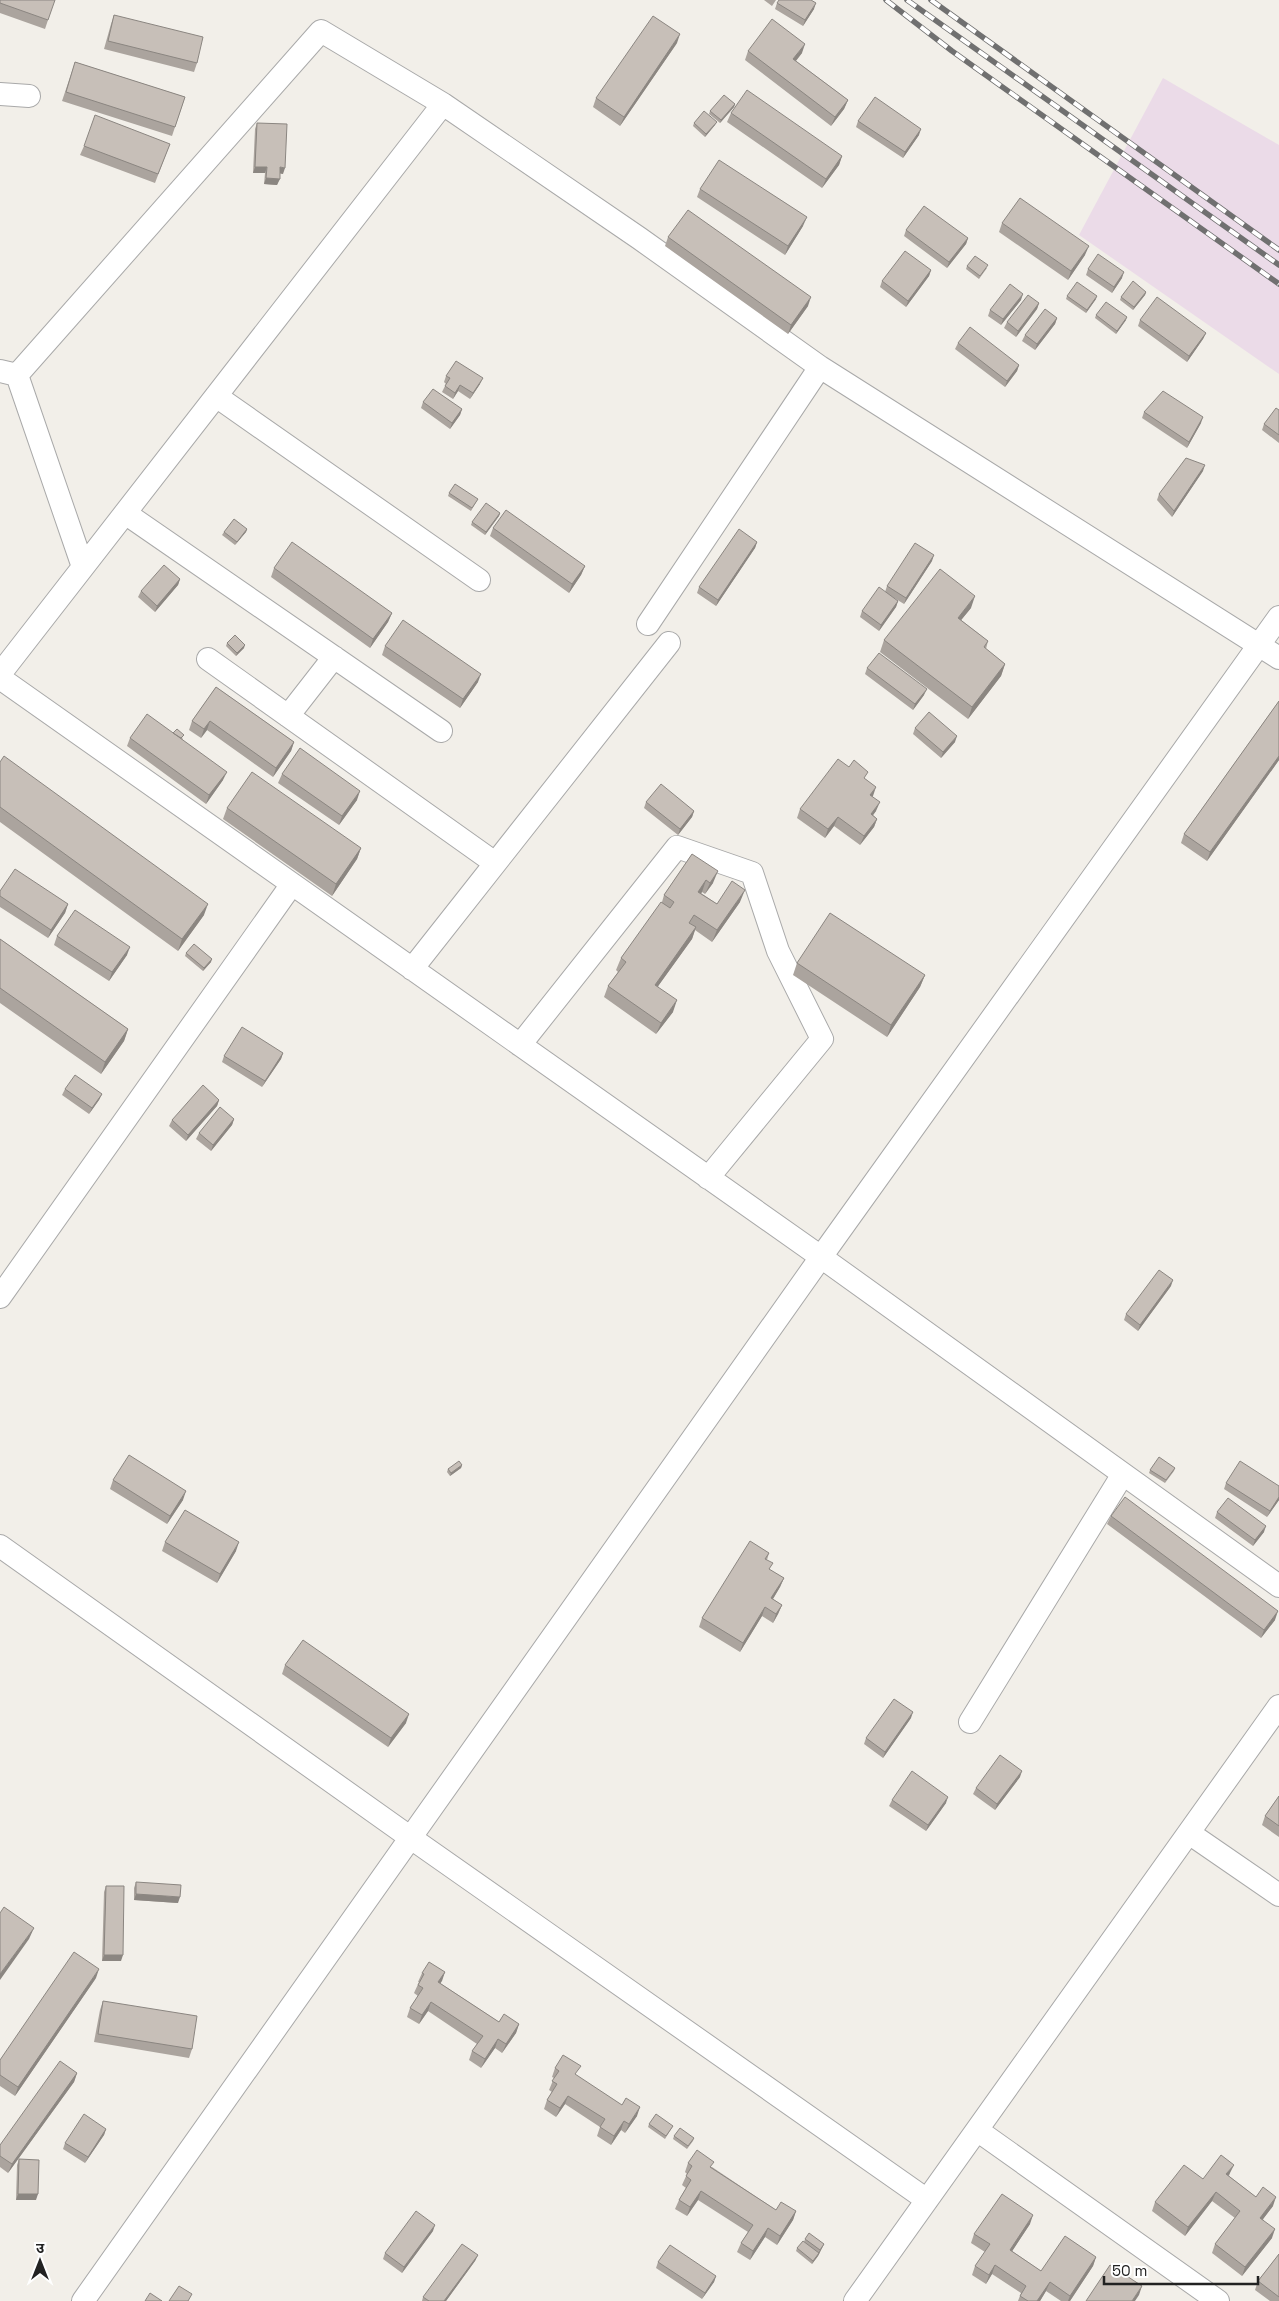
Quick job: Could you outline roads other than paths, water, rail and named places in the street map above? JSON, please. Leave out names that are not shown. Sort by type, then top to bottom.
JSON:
[{"type":"street","points":[[83,567],[8,373],[321,31],[443,104],[639,238],[820,367],[1260,644],[1279,658]]},
{"type":"street","points":[[0,94],[29,96]]},
{"type":"street","points":[[0,674],[443,104]]},
{"type":"street","points":[[648,624],[820,367]]},
{"type":"street","points":[[216,396],[479,580]]},
{"type":"street","points":[[125,513],[441,731]]},
{"type":"street","points":[[83,2301],[821,1257],[1279,617]]},
{"type":"street","points":[[412,969],[669,643]]},
{"type":"street","points":[[288,716],[334,657]]},
{"type":"street","points":[[208,659],[495,863]]},
{"type":"street","points":[[0,678],[821,1257],[1279,1586]]},
{"type":"street","points":[[520,1045],[677,847],[752,873],[778,951],[822,1039],[708,1178]]},
{"type":"street","points":[[0,1297],[292,884]]},
{"type":"street","points":[[970,1722],[1123,1474]]},
{"type":"street","points":[[0,1546],[411,1838],[927,2200]]},
{"type":"street","points":[[855,2301],[1279,1706]]},
{"type":"street","points":[[1189,1833],[1279,1895]]},
{"type":"street","points":[[977,2130],[1218,2301]]},
{"type":"railway","points":[[886,0],[952,51],[1279,284]]},
{"type":"railway","points":[[907,0],[1279,265]]},
{"type":"railway","points":[[931,0],[1279,250]]}]
